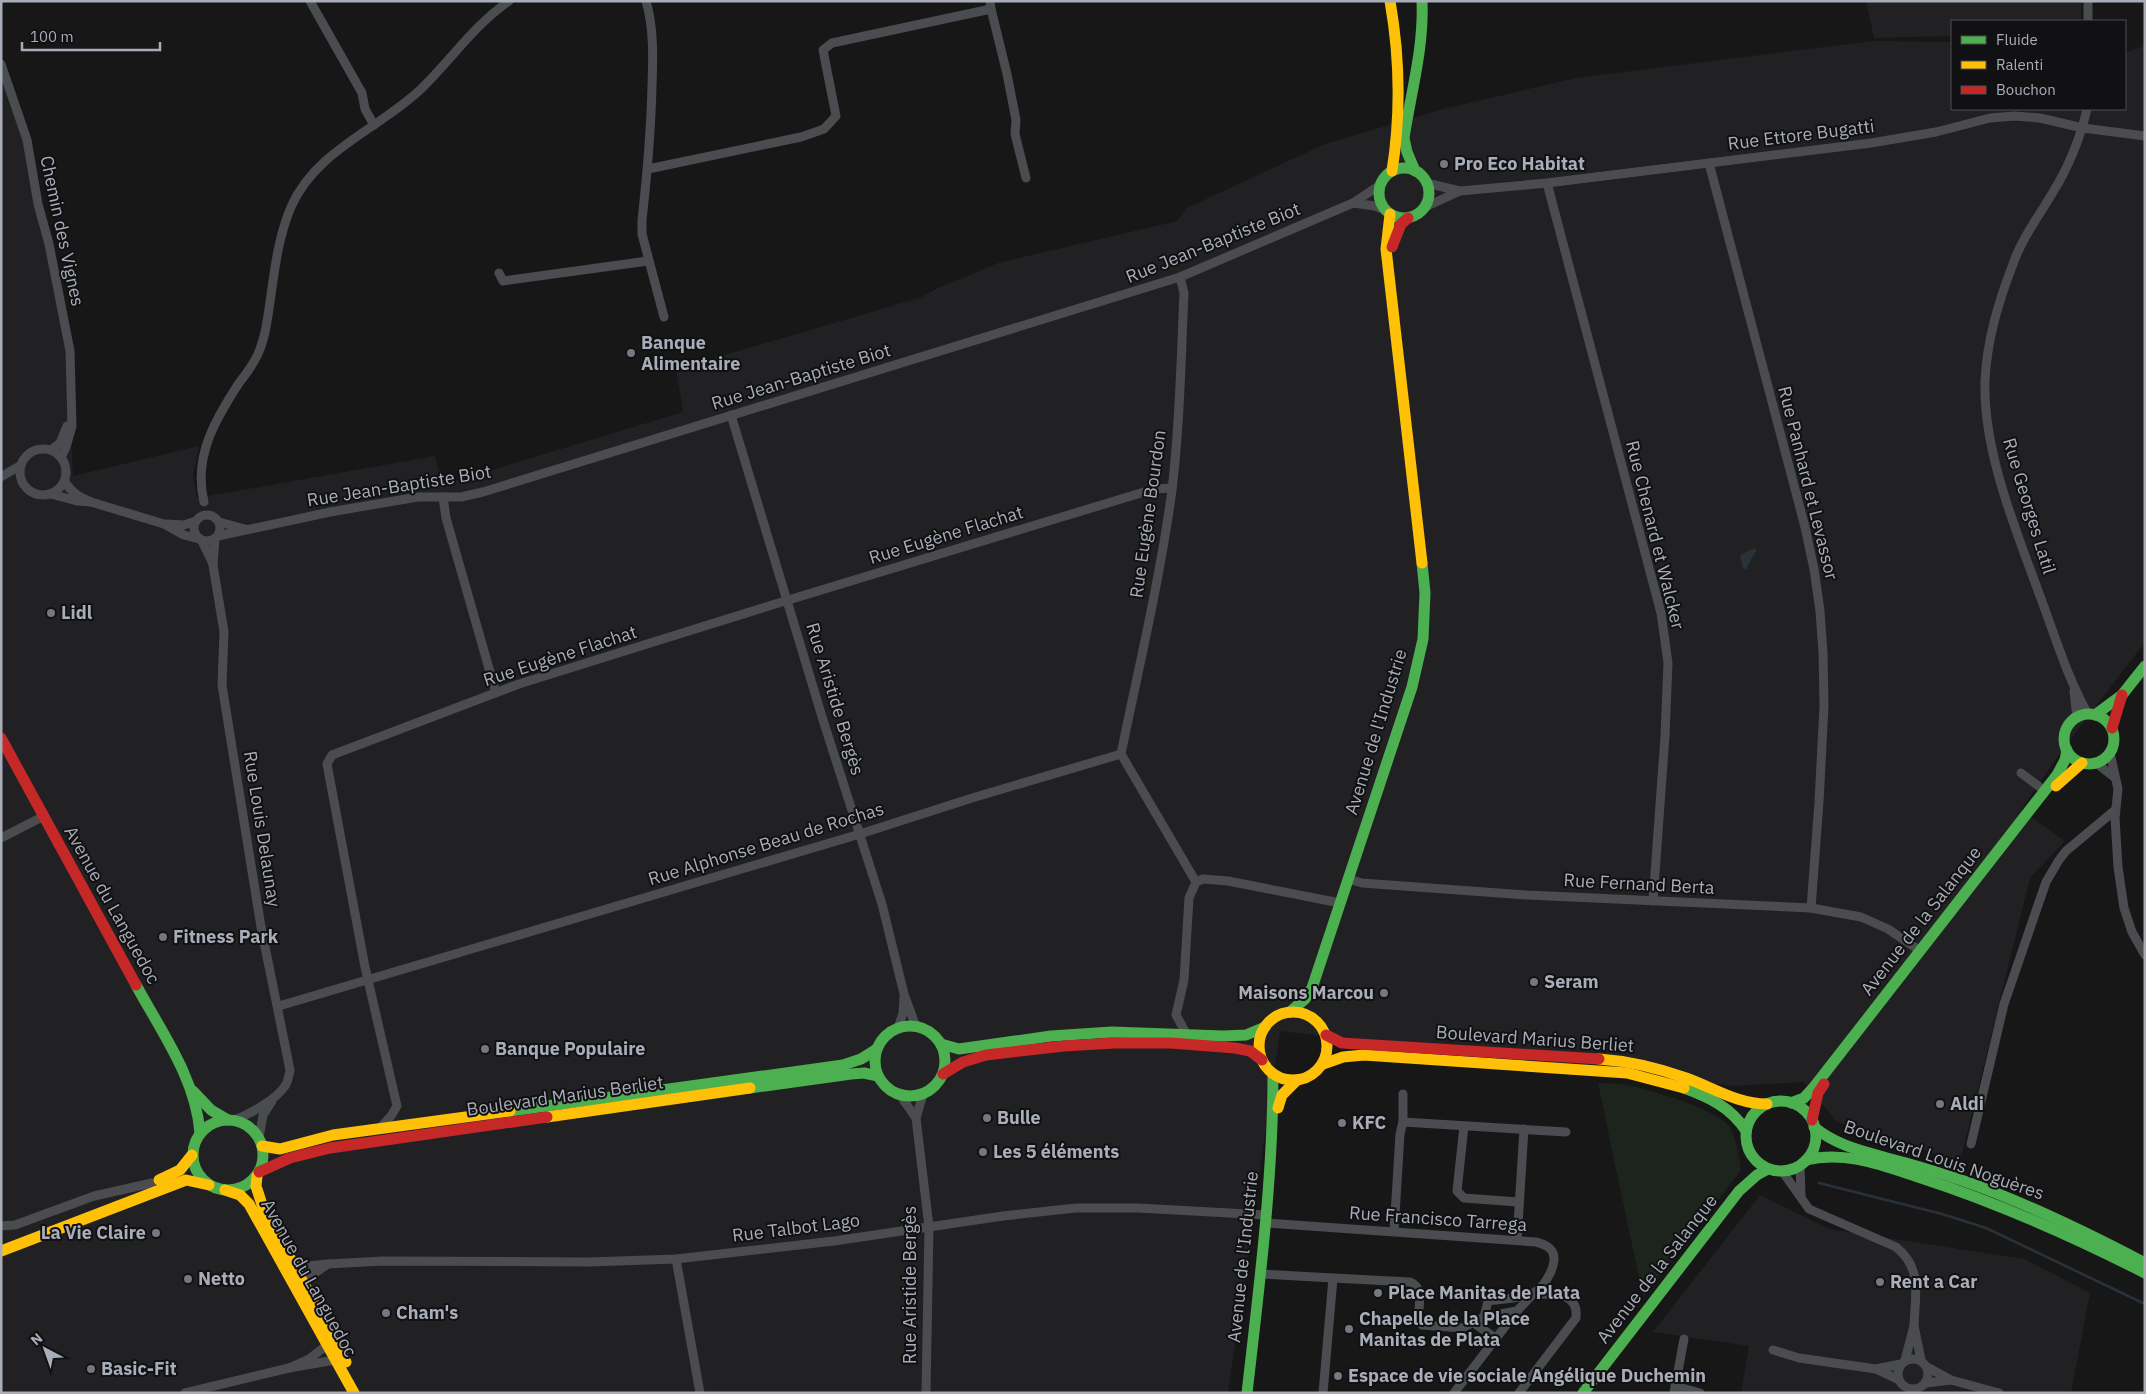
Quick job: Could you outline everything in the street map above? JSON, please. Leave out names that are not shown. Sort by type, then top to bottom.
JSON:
[{"type":"main road","points":[[1390,1],[1395,28],[1400,91],[1397,142],[1392,171]]},
{"type":"main road","points":[[1416,172],[1408,169],[1392,171],[1385,177],[1380,185],[1379,194],[1380,202],[1387,212],[1398,218],[1408,218],[1417,214],[1427,200],[1428,191],[1426,183],[1416,172],[1406,152],[1404,138],[1424,14],[1422,1]]},
{"type":"main road","name":"Avenue de l'Industrie","points":[[1290,1012],[1305,1000],[1312,988],[1412,687],[1423,639],[1425,593],[1386,249],[1387,212]]},
{"type":"main road","name":"Avenue de l'Industrie","points":[[1389,270],[1391,249],[1395,236],[1400,224],[1408,218]]},
{"type":"main road","points":[[2122,695],[2112,728],[2114,741],[2110,753],[2096,763],[2082,763],[2071,756],[2067,750],[2065,736],[2067,729],[2076,718],[2092,714],[2122,695],[2145,666]]},
{"type":"main road","points":[[2092,714],[2107,722],[2112,728]]},
{"type":"main road","name":"Avenue du Languedoc","points":[[1,738],[179,1064],[191,1089],[199,1117],[200,1134]]},
{"type":"main road","name":"Avenue de la Salanque","points":[[1791,1103],[1804,1098],[1814,1087],[1919,950],[2045,791],[2061,768],[2067,750]]},
{"type":"main road","name":"Avenue de la Salanque","points":[[1813,1124],[1818,1093],[1824,1083],[2062,779],[2082,763]]},
{"type":"main road","name":"Avenue de l'Industrie","points":[[1312,988],[1312,1009],[1316,1020]]},
{"type":"main road","points":[[1290,1012],[1304,1013],[1316,1020],[1326,1035],[1328,1050],[1323,1064],[1312,1075],[1297,1080],[1284,1079],[1273,1074],[1262,1060],[1250,1051],[1235,1048],[1171,1043],[1064,1046],[986,1055],[963,1062],[943,1074],[935,1086],[923,1094],[912,1096],[900,1095],[889,1089],[878,1076],[875,1060],[877,1049],[886,1036],[898,1028],[916,1027],[930,1033],[941,1044],[959,1049],[1051,1036],[1112,1032],[1186,1033],[1223,1036],[1246,1035],[1265,1027],[1276,1017],[1290,1012]]},
{"type":"main road","points":[[1262,1060],[1259,1049],[1260,1037],[1265,1027]]},
{"type":"main road","name":"Boulevard Marius Berliet","points":[[1326,1035],[1342,1043],[1610,1060],[1648,1066],[1695,1082],[1744,1103],[1766,1104]]},
{"type":"main road","points":[[941,1044],[945,1059],[943,1074]]},
{"type":"main road","name":"Boulevard Marius Berliet","points":[[261,1142],[280,1150],[332,1135],[843,1065],[861,1059],[877,1049]]},
{"type":"main road","name":"Boulevard Marius Berliet","points":[[1323,1064],[1343,1057],[1364,1055],[1627,1073],[1660,1080],[1716,1102],[1736,1114],[1746,1131]]},
{"type":"main road","name":"Boulevard Marius Berliet","points":[[258,1174],[290,1158],[349,1145],[852,1074],[864,1073],[878,1076]]},
{"type":"main road","name":"Avenue de l'Industrie","points":[[1247,1393],[1266,1219],[1273,1125],[1273,1074]]},
{"type":"main road","name":"Avenue de l'Industrie","points":[[1273,1125],[1282,1095],[1297,1080]]},
{"type":"main road","name":"Avenue du Languedoc","points":[[191,1089],[211,1110],[231,1120]]},
{"type":"main road","points":[[1774,1102],[1791,1103],[1799,1106],[1813,1124],[1816,1139],[1812,1150],[1803,1163],[1782,1171],[1768,1169],[1755,1160],[1746,1142],[1746,1131],[1750,1120],[1766,1104],[1774,1102]]},
{"type":"main road","points":[[1,1251],[186,1180],[225,1190],[243,1187],[258,1174],[263,1155],[261,1142],[253,1130],[244,1123],[231,1120],[217,1121],[207,1126],[200,1134],[193,1147],[192,1155],[194,1166],[200,1177],[209,1185]]},
{"type":"main road","name":"Boulevard Louis Noguères","points":[[1813,1124],[1820,1133],[1845,1146],[1941,1173],[2038,1209],[2085,1230],[2145,1262]]},
{"type":"main road","name":"Avenue de la Salanque","points":[[1739,1191],[1749,1169],[1750,1153]]},
{"type":"main road","points":[[1,1242],[152,1183],[180,1170],[192,1155]]},
{"type":"main road","name":"Boulevard Louis Noguères","points":[[1803,1163],[1827,1155],[1846,1157],[1938,1183],[2034,1219],[2145,1273]]},
{"type":"main road","name":"Avenue de la Salanque","points":[[1583,1393],[1739,1191],[1768,1169]]},
{"type":"main road","name":"Avenue du Languedoc","points":[[258,1174],[256,1186],[259,1199],[303,1281],[354,1393]]},
{"type":"main road","name":"Avenue du Languedoc","points":[[225,1190],[240,1195],[249,1204],[334,1352],[362,1393]]},
{"type":"street","points":[[310,1],[362,93],[365,108],[374,125]]},
{"type":"street","points":[[64,482],[79,497],[91,502],[164,524],[200,540],[210,542],[217,537],[220,529],[217,520],[204,502],[200,478],[201,461],[207,440],[219,416],[258,353],[265,332],[283,228],[292,205],[321,165],[338,149],[398,108],[422,88],[485,18],[510,1]]},
{"type":"street","points":[[646,1],[651,18],[653,68],[648,169],[642,234],[664,317]]},
{"type":"street","points":[[2088,1],[2088,20]]},
{"type":"street","points":[[648,169],[801,137],[824,130],[836,116],[823,50],[832,43],[990,5],[1007,74],[1016,120],[1015,134],[1026,178]]},
{"type":"street","name":"Chemin des Vignes","points":[[1,64],[27,140],[38,204],[70,351],[72,426],[66,448],[61,457]]},
{"type":"street","name":"Rue Georges Latil","points":[[2087,110],[2083,128],[2073,154],[2027,233],[2014,262],[1996,311],[1988,351],[1985,382],[1992,444],[2020,540],[2074,689],[2092,714]]},
{"type":"street","name":"Rue Ettore Bugatti","points":[[1426,183],[1460,191],[1547,184],[1871,143],[1936,132],[1990,118],[2014,116],[2040,118],[2083,128],[2145,136]]},
{"type":"street","name":"Rue Panhard et Levassor","points":[[1709,163],[1805,528],[1814,569],[1820,612],[1824,706],[1811,908]]},
{"type":"street","name":"Rue Chenard et Walcker","points":[[1547,184],[1662,613],[1668,663],[1666,736],[1653,902]]},
{"type":"street","name":"Rue Jean-Baptiste Biot","points":[[217,537],[245,529],[418,497],[461,497],[483,492],[1180,277],[1353,203],[1380,185]]},
{"type":"street","name":"Rue Ettore Bugatti","points":[[1423,208],[1460,191]]},
{"type":"street","points":[[1353,203],[1375,206],[1387,212]]},
{"type":"street","points":[[499,273],[503,281],[648,261]]},
{"type":"street","name":"Rue Eugène Bourdon","points":[[1121,754],[1161,562],[1172,488],[1177,436],[1184,293],[1180,277]]},
{"type":"street","name":"Chemin des Vignes","points":[[51,450],[60,443],[65,434],[71,409]]},
{"type":"street","name":"Rue Aristide Bergès","points":[[731,415],[882,904],[904,994],[916,1027]]},
{"type":"street","points":[[36,450],[51,450],[61,457],[66,464],[67,474],[59,490],[42,496],[33,493],[23,483],[20,470],[28,454],[36,450]]},
{"type":"street","points":[[1,478],[21,466]]},
{"type":"street","points":[[1,478],[23,483]]},
{"type":"street","name":"Rue Eugène Flachat","points":[[380,1128],[392,1116],[397,1106],[368,979],[327,764],[332,755],[519,684],[1154,489],[1172,488]]},
{"type":"street","points":[[51,494],[77,502],[91,502]]},
{"type":"street","points":[[443,497],[446,518],[496,693]]},
{"type":"street","points":[[200,540],[194,528],[204,502]]},
{"type":"street","points":[[164,524],[184,525],[207,515],[217,520]]},
{"type":"street","name":"Rue Jean-Baptiste Biot","points":[[217,520],[245,529]]},
{"type":"street","name":"Rue Louis Delaunay","points":[[217,537],[213,564],[224,632],[222,685],[261,927],[279,1006],[290,1070],[285,1086],[278,1093],[263,1116],[261,1142]]},
{"type":"street","name":"Rue Louis Delaunay","points":[[200,540],[213,564]]},
{"type":"street","name":"Rue Georges Latil","points":[[2074,689],[2076,718]]},
{"type":"street","points":[[2110,753],[2114,778],[2118,789],[2114,811],[2118,867],[2124,908],[2132,932],[2145,955]]},
{"type":"street","points":[[1121,754],[1196,882]]},
{"type":"street","name":"Rue Alphonse Beau de Rochas","points":[[279,1006],[860,834],[972,798],[1121,754]]},
{"type":"street","points":[[2096,763],[2114,778]]},
{"type":"street","points":[[2021,773],[2045,791]]},
{"type":"street","points":[[1972,1144],[2004,1004],[2046,882],[2058,860],[2066,851],[2114,811]]},
{"type":"street","points":[[1,838],[44,816]]},
{"type":"street","points":[[1186,1033],[1176,1015],[1184,980],[1189,898],[1196,882],[1203,879],[1228,881],[1340,903]]},
{"type":"street","name":"Rue Fernand Berta","points":[[1348,879],[1362,884],[1653,902],[1811,908],[1861,917],[1888,929],[1919,950]]},
{"type":"street","name":"Rue Aristide Bergès","points":[[898,1028],[903,1013],[904,994]]},
{"type":"street","points":[[231,1120],[247,1116],[278,1093]]},
{"type":"street","name":"Rue Aristide Bergès","points":[[923,1094],[916,1118],[929,1227],[926,1393]]},
{"type":"street","points":[[1394,1231],[1400,1134],[1403,1122],[1403,1094]]},
{"type":"street","name":"Rue Aristide Bergès","points":[[900,1095],[916,1118]]},
{"type":"street","points":[[1403,1122],[1566,1132]]},
{"type":"street","points":[[1464,1126],[1457,1191],[1464,1198],[1518,1202]]},
{"type":"street","points":[[1517,1240],[1524,1129]]},
{"type":"street","points":[[1802,1198],[1803,1163]]},
{"type":"street","points":[[1782,1171],[1809,1209],[1896,1247],[1907,1256],[1916,1276],[1914,1326],[1903,1362],[1897,1372],[1899,1380],[1907,1390],[1923,1388],[1951,1380]]},
{"type":"street","points":[[1,1226],[15,1225],[94,1196],[152,1183]]},
{"type":"street","name":"Rue Talbot Lago","points":[[293,1263],[307,1266],[383,1261],[589,1262],[676,1259],[834,1241],[1003,1216],[1076,1208],[1138,1208],[1266,1219]]},
{"type":"street","name":"Rue Francisco Tarrega","points":[[1266,1219],[1517,1240],[1546,1245],[1553,1252],[1554,1264],[1542,1287],[1517,1311],[1454,1393]]},
{"type":"street","points":[[272,1244],[279,1247],[293,1274],[303,1281],[328,1264]]},
{"type":"street","points":[[676,1259],[700,1393]]},
{"type":"street","points":[[1261,1274],[1410,1282],[1416,1284],[1419,1289],[1418,1319],[1422,1324],[1462,1328],[1484,1317],[1517,1311]]},
{"type":"street","points":[[1323,1393],[1333,1278]]},
{"type":"street","points":[[1484,1317],[1488,1301],[1533,1294],[1563,1295],[1570,1298],[1576,1312],[1576,1318],[1519,1393]]},
{"type":"street","points":[[1474,1323],[1496,1338]]},
{"type":"street","points":[[1914,1326],[1924,1364],[1929,1375],[1923,1388]]},
{"type":"street","points":[[1684,1339],[1675,1390],[1700,1393]]},
{"type":"street","points":[[1773,1350],[1799,1358],[1876,1369],[1899,1380]]},
{"type":"street","points":[[289,1368],[309,1359],[334,1352]]},
{"type":"street","points":[[185,1393],[289,1368],[334,1352]]},
{"type":"street","points":[[1876,1369],[1913,1358],[1951,1380],[1998,1393]]},
{"type":"shaded area","points":[[1866,1],[2082,1],[2081,20],[1951,20],[1951,36],[1874,38]]},
{"type":"shaded area","points":[[1873,41],[1951,42],[1951,110],[2126,110],[2126,53],[2145,46],[2145,642],[2058,756],[2021,810],[2065,841],[2030,878],[1960,1162],[1837,1122],[1804,1082],[1734,1086],[1280,1031],[1228,1393],[1,1393],[1,69],[30,160],[66,344],[73,476],[199,446],[193,476],[197,498],[435,456],[442,485],[683,412],[676,369],[924,297],[937,289],[998,263],[1177,221],[1187,208],[1325,144],[1443,109],[1576,78]]},
{"type":"shaded area","points":[[988,264],[927,295],[813,331],[926,295]]},
{"type":"shaded area","points":[[1755,548],[1756,551],[1746,569],[1743,569],[1740,555]]},
{"type":"shaded area","points":[[1598,1083],[1621,1084],[1645,1089],[1695,1106],[1722,1119],[1729,1126],[1738,1154],[1741,1170],[1643,1297]]},
{"type":"shaded area","points":[[1760,1195],[1829,1229],[2025,1259],[2090,1293],[2071,1393],[1741,1393],[1749,1346],[1653,1332]]},
{"type":"waterway","points":[[1819,1183],[1942,1214],[1986,1228],[2145,1304]]},
{"type":"traffic: fast","points":[[1415,171],[1407,152],[1404,138],[1419,53],[1422,1]]},
{"type":"traffic: fast","points":[[1404,168],[1413,170],[1424,179],[1429,193],[1427,202],[1418,213],[1404,218],[1395,216],[1384,207],[1379,193],[1381,184],[1390,173],[1404,168]]},
{"type":"traffic: fast","points":[[1290,1012],[1305,999],[1312,988],[1412,687],[1423,639],[1425,593],[1422,563]]},
{"type":"traffic: fast","points":[[2095,715],[2122,695],[2145,666]]},
{"type":"traffic: fast","points":[[2089,714],[2098,716],[2109,725],[2114,739],[2112,748],[2103,759],[2089,764],[2080,762],[2069,753],[2064,739],[2066,730],[2075,719],[2089,714]]},
{"type":"traffic: fast","points":[[1791,1103],[1804,1098],[1814,1087],[2057,775],[2065,760],[2067,750]]},
{"type":"traffic: fast","points":[[136,985],[185,1075],[197,1113],[200,1133]]},
{"type":"traffic: fast","points":[[910,1026],[923,1029],[935,1036],[942,1048],[945,1061],[942,1074],[935,1086],[923,1093],[910,1096],[897,1093],[885,1086],[878,1074],[875,1061],[878,1048],[885,1036],[897,1029],[910,1026]]},
{"type":"traffic: fast","points":[[941,1044],[959,1049],[1051,1036],[1112,1032],[1223,1036],[1246,1035],[1265,1027]]},
{"type":"traffic: fast","points":[[510,1111],[843,1065],[861,1059],[877,1049]]},
{"type":"traffic: fast","points":[[750,1088],[851,1074],[864,1073],[878,1076]]},
{"type":"traffic: fast","points":[[1247,1393],[1268,1194],[1273,1074]]},
{"type":"traffic: fast","points":[[1684,1088],[1719,1104],[1734,1116],[1746,1131]]},
{"type":"traffic: fast","points":[[193,1091],[211,1110],[228,1120]]},
{"type":"traffic: fast","points":[[1781,1101],[1794,1104],[1806,1111],[1813,1123],[1816,1136],[1813,1149],[1806,1161],[1794,1168],[1781,1171],[1768,1168],[1756,1161],[1749,1149],[1746,1136],[1749,1123],[1756,1111],[1768,1104],[1781,1101]]},
{"type":"traffic: fast","points":[[221,1120],[235,1120],[248,1126],[257,1135],[263,1148],[263,1155],[261,1168],[253,1180],[235,1190],[221,1190],[208,1184],[199,1175],[193,1162],[193,1148],[199,1135],[208,1126],[221,1120]]},
{"type":"traffic: fast","points":[[1814,1127],[1832,1139],[1851,1147],[1946,1175],[2033,1208],[2145,1263]]},
{"type":"traffic: fast","points":[[1806,1160],[1835,1157],[1879,1164],[1978,1198],[2090,1246],[2145,1273]]},
{"type":"traffic: fast","points":[[1583,1393],[1739,1191],[1757,1175],[1768,1169]]},
{"type":"traffic: slow","points":[[1390,1],[1396,44],[1398,86],[1397,128],[1392,171]]},
{"type":"traffic: slow","points":[[1390,214],[1386,249],[1422,563]]},
{"type":"traffic: slow","points":[[2056,786],[2082,763]]},
{"type":"traffic: slow","points":[[1293,1012],[1306,1015],[1317,1022],[1324,1033],[1327,1046],[1324,1059],[1317,1070],[1306,1077],[1293,1080],[1280,1077],[1269,1070],[1262,1059],[1259,1046],[1262,1033],[1269,1022],[1280,1015],[1293,1012]]},
{"type":"traffic: slow","points":[[1323,1064],[1343,1057],[1364,1055],[1627,1073],[1684,1088]]},
{"type":"traffic: slow","points":[[1599,1059],[1621,1061],[1654,1068],[1686,1078],[1736,1098],[1767,1104]]},
{"type":"traffic: slow","points":[[1278,1108],[1282,1095],[1297,1080]]},
{"type":"traffic: slow","points":[[547,1117],[750,1088]]},
{"type":"traffic: slow","points":[[262,1146],[280,1149],[333,1135],[510,1111]]},
{"type":"traffic: slow","points":[[159,1180],[180,1170],[192,1155]]},
{"type":"traffic: slow","points":[[257,1176],[256,1186],[263,1208],[346,1362]]},
{"type":"traffic: slow","points":[[1,1251],[186,1180],[209,1185]]},
{"type":"traffic: slow","points":[[225,1190],[240,1195],[249,1204],[354,1393]]},
{"type":"traffic: jam","points":[[1392,247],[1401,224],[1408,218]]},
{"type":"traffic: jam","points":[[2112,728],[2122,695]]},
{"type":"traffic: jam","points":[[1,738],[136,985]]},
{"type":"traffic: jam","points":[[1326,1035],[1342,1043],[1599,1059]]},
{"type":"traffic: jam","points":[[943,1074],[963,1062],[986,1055],[1064,1046],[1115,1043],[1171,1043],[1235,1048],[1250,1051],[1262,1060]]},
{"type":"traffic: jam","points":[[1812,1120],[1818,1093],[1824,1084]]},
{"type":"traffic: jam","points":[[259,1172],[290,1158],[330,1148],[547,1117]]},
{"type":"place","name":"Pro Eco Habitat","points":[[1444,164]]},
{"type":"place","name":"Banque Alimentaire","points":[[631,353]]},
{"type":"place","name":"Lidl","points":[[51,613]]},
{"type":"place","name":"Fitness Park","points":[[163,937]]},
{"type":"place","name":"Seram","points":[[1534,982]]},
{"type":"place","name":"Maisons Marcou","points":[[1384,993]]},
{"type":"place","name":"Banque Populaire","points":[[485,1049]]},
{"type":"place","name":"Aldi","points":[[1940,1104]]},
{"type":"place","name":"Bulle","points":[[987,1118]]},
{"type":"place","name":"KFC","points":[[1342,1123]]},
{"type":"place","name":"Les 5 éléments","points":[[983,1152]]},
{"type":"place","name":"La Vie Claire","points":[[156,1233]]},
{"type":"place","name":"Netto","points":[[188,1279]]},
{"type":"place","name":"Rent a Car","points":[[1880,1282]]},
{"type":"place","name":"Place Manitas de Plata","points":[[1378,1293]]},
{"type":"place","name":"Cham's","points":[[386,1313]]},
{"type":"place","name":"Chapelle de la Place Manitas de Plata","points":[[1349,1329]]},
{"type":"place","name":"Basic-Fit","points":[[91,1369]]},
{"type":"place","name":"Espace de vie sociale Angélique Duchemin","points":[[1338,1376]]}]
